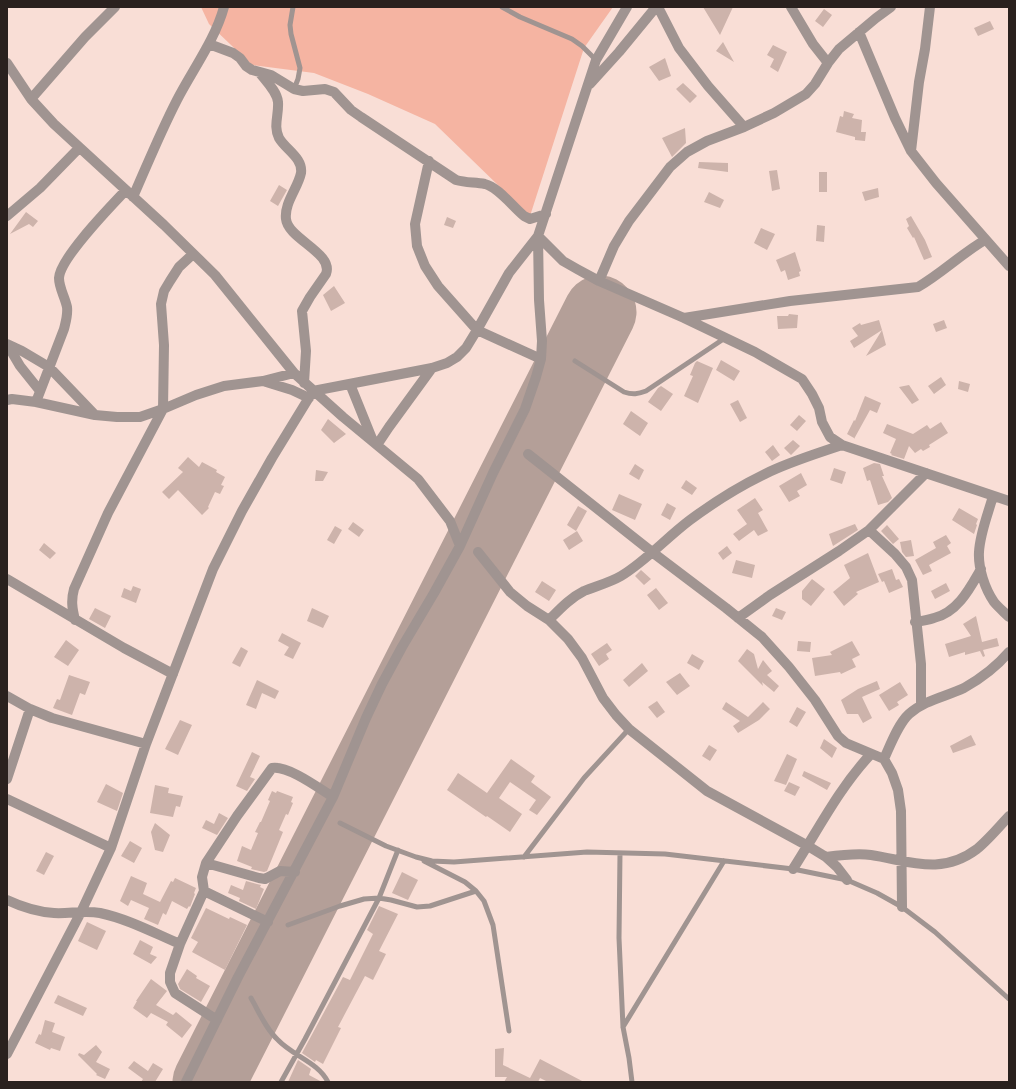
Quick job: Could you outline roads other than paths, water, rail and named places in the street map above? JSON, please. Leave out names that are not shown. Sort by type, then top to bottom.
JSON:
[{"type":"street","points":[[31,99],[84,37],[115,7]]},
{"type":"street","points":[[133,197],[176,102],[208,44],[224,7]]},
{"type":"street","points":[[263,381],[311,394],[350,384],[432,368],[447,363],[457,357],[466,348],[509,273],[539,233],[596,60],[627,7]]},
{"type":"street","points":[[588,87],[620,52],[657,7],[679,48],[708,86],[744,127]]},
{"type":"street","points":[[791,7],[813,44],[828,63]]},
{"type":"street","points":[[599,281],[614,246],[629,220],[670,167],[687,152],[707,141],[744,127],[774,113],[806,94],[815,84],[839,49],[891,7]]},
{"type":"street","points":[[911,151],[930,7]]},
{"type":"street","points":[[859,32],[895,118],[911,151],[985,240],[1009,266]]},
{"type":"street","points":[[208,44],[233,53],[240,58],[246,66],[259,72],[271,75],[294,89],[303,91],[325,88],[334,92],[351,110],[456,180],[464,183],[485,184],[493,187],[524,216],[530,219],[539,233],[563,261],[599,281],[684,318],[769,359],[802,379],[819,408],[822,422],[830,437],[842,445],[1009,501]]},
{"type":"street","points":[[8,65],[31,99],[54,124],[126,190],[215,276],[294,373],[304,383],[311,394],[376,443],[418,479],[450,521],[460,546]]},
{"type":"street","points":[[259,72],[270,86],[278,101],[276,124],[278,136],[284,146],[299,160],[301,166],[301,173],[287,208],[287,225],[324,260],[327,266],[326,274],[310,296],[302,311],[306,351],[304,383]]},
{"type":"street","points":[[7,216],[40,188],[79,148]]},
{"type":"street","points":[[429,161],[415,224],[417,246],[425,266],[438,286],[477,330],[541,359]]},
{"type":"street","points":[[36,402],[64,329],[67,317],[59,276],[76,246],[126,190]]},
{"type":"street","points":[[530,219],[546,214]]},
{"type":"street","points":[[186,1082],[333,797],[382,684],[460,546],[493,473],[525,409],[541,359],[542,341],[539,300],[539,233]]},
{"type":"street","points":[[684,318],[790,300],[918,287],[936,277],[967,251],[985,240]]},
{"type":"street","points":[[75,620],[71,607],[71,598],[74,589],[114,502],[163,409],[164,345],[162,304],[164,291],[179,267],[193,254]]},
{"type":"street","points":[[7,344],[49,367],[95,415]]},
{"type":"street","points":[[7,344],[20,366],[40,391]]},
{"type":"street","points":[[376,443],[432,368]]},
{"type":"street","points":[[7,400],[12,399],[36,402],[95,415],[140,417],[196,395],[224,386],[263,381],[294,373]]},
{"type":"street","points":[[350,384],[376,443]]},
{"type":"street","points":[[7,1054],[81,912],[111,848],[146,744],[213,569],[242,511],[311,394]]},
{"type":"street","points":[[549,620],[572,598],[620,576],[689,521],[725,496],[765,474],[796,461],[842,445]]},
{"type":"street","points":[[528,454],[762,637],[789,667],[815,700],[838,736],[846,743],[884,759],[892,773],[898,790],[901,811],[902,907]]},
{"type":"street","points":[[738,618],[770,594],[839,551],[869,530],[926,473]]},
{"type":"street","points":[[993,496],[980,541],[979,554],[981,569],[989,593],[994,602],[1009,618]]},
{"type":"street","points":[[869,530],[895,554],[906,567],[912,580],[915,622],[921,664],[921,705]]},
{"type":"street","points":[[478,552],[510,592],[527,606],[549,620],[572,644],[582,658],[603,698],[629,729],[708,791],[826,857],[847,880]]},
{"type":"street","points":[[915,622],[936,618],[950,610],[964,599],[981,569]]},
{"type":"street","points":[[7,579],[75,620],[173,674]]},
{"type":"street","points":[[884,759],[898,730],[908,715],[921,705],[964,687],[1002,661],[1009,652]]},
{"type":"street","points":[[7,696],[30,709],[78,726],[146,744]]},
{"type":"street","points":[[7,779],[30,709]]},
{"type":"street","points":[[793,869],[842,790],[871,754]]},
{"type":"street","points":[[217,1020],[175,993],[170,982],[170,973],[180,944],[204,891],[202,877],[206,863],[237,816],[272,768],[277,767],[291,772],[333,797]]},
{"type":"street","points":[[7,799],[111,848]]},
{"type":"street","points":[[826,857],[850,854],[871,855],[933,866],[956,861],[977,849],[1009,816]]},
{"type":"street","points":[[206,863],[265,879],[280,871],[295,872]]},
{"type":"street","points":[[204,891],[268,922]]},
{"type":"street","points":[[7,900],[36,911],[55,913],[100,913],[121,919],[180,944]]},
{"type":"lane","points":[[293,7],[290,25],[291,34],[300,68],[294,89]]},
{"type":"lane","points":[[502,7],[520,17],[572,39],[582,46],[596,60]]},
{"type":"lane","points":[[575,362],[624,392],[638,394],[646,391],[726,338]]},
{"type":"lane","points":[[524,857],[584,778],[629,729]]},
{"type":"lane","points":[[340,823],[386,846],[416,857],[466,882],[476,891],[484,901],[493,925],[509,1031]]},
{"type":"lane","points":[[281,1082],[379,898],[398,850]]},
{"type":"lane","points":[[416,857],[432,861],[454,862],[587,852],[665,854],[793,869],[847,880],[877,893],[902,907],[935,932],[1009,999]]},
{"type":"lane","points":[[620,853],[618,938],[623,1027],[632,1082]]},
{"type":"lane","points":[[623,1027],[724,861]]},
{"type":"lane","points":[[288,925],[364,899],[379,898],[417,907],[430,906],[476,891]]},
{"type":"lane","points":[[251,998],[272,1034],[282,1045],[315,1067],[325,1076],[328,1082]]}]
